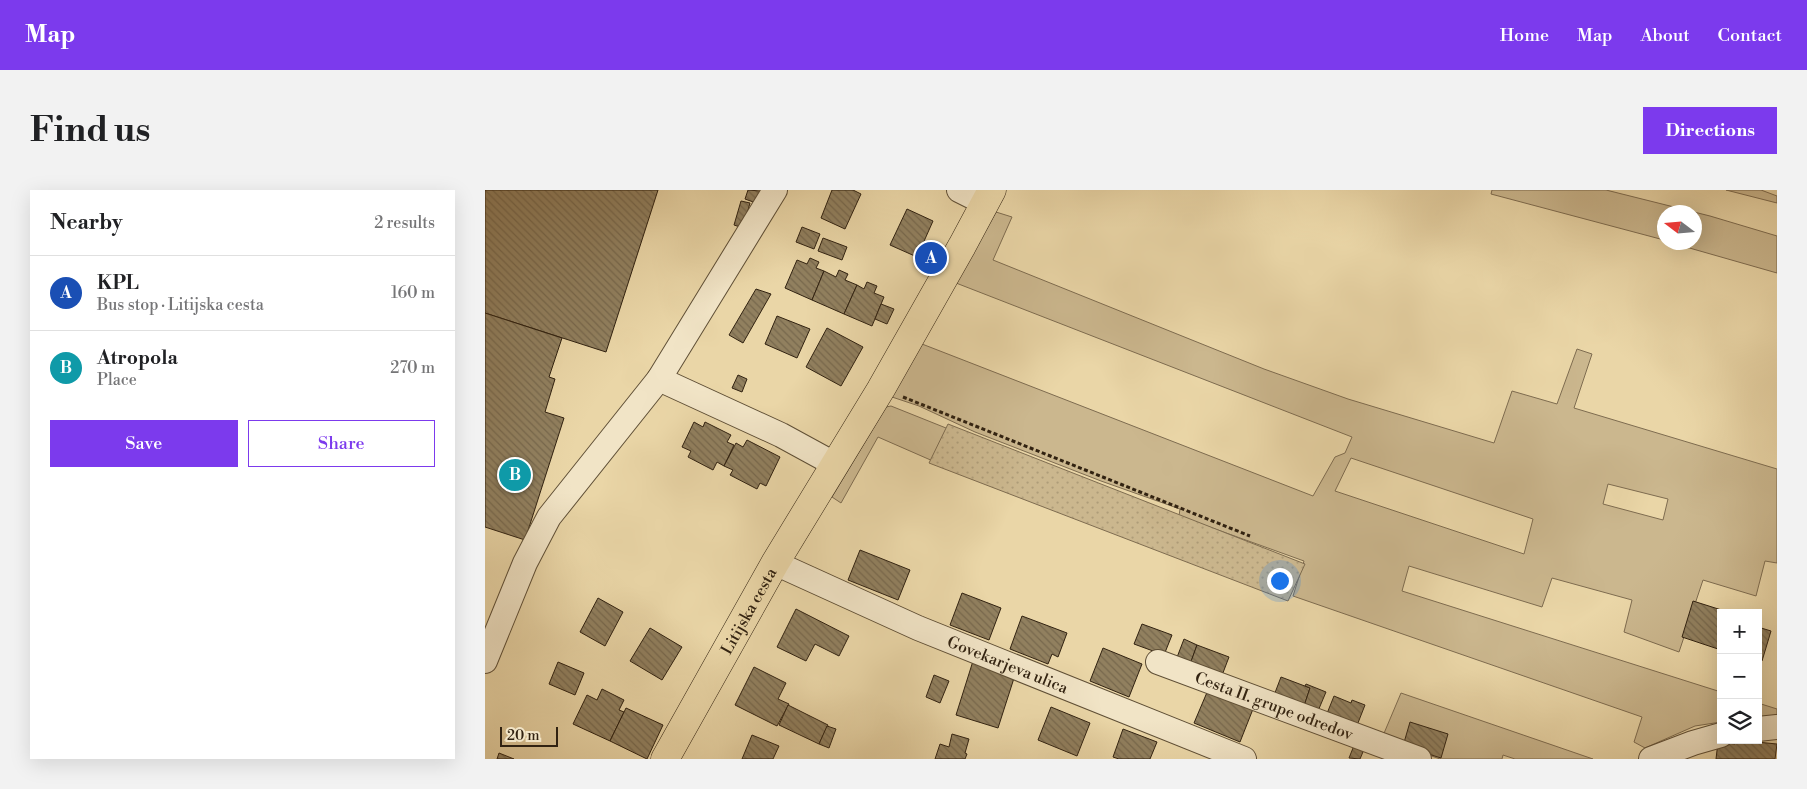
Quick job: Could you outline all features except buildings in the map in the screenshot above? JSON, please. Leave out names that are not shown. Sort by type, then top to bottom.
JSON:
[{"type":"main road","name":"Litijska cesta","points":[[665,759],[775,563],[881,389],[988,196]]},
{"type":"street","points":[[485,661],[525,563],[549,517],[659,379],[775,190]]},
{"type":"street","points":[[959,190],[988,196]]},
{"type":"street","points":[[659,379],[781,435],[836,465]]},
{"type":"street","name":"Govekarjeva ulica","points":[[775,563],[918,628],[1244,759]]},
{"type":"street","name":"Cesta II. grupe odredov","points":[[1158,662],[1419,759]]},
{"type":"street","points":[[1762,729],[1777,727]]},
{"type":"street","points":[[1651,759],[1693,742],[1717,736]]},
{"type":"path","points":[[881,389],[1250,536]]},
{"type":"shaded area","points":[[1492,190],[1606,190],[1666,205],[1657,205],[1657,238],[1491,194]]},
{"type":"shaded area","points":[[1726,190],[1761,190],[1777,196],[1777,203]]},
{"type":"shaded area","points":[[996,212],[1012,217],[993,260],[1264,369],[1348,399],[1494,443],[1512,391],[1557,404],[1577,349],[1592,354],[1574,408],[1777,469],[1777,563],[1765,561],[1756,596],[1703,580],[1679,652],[1624,632],[1632,600],[1552,578],[1542,607],[1409,566],[1402,591],[1717,691],[1717,723],[1695,726],[1645,748],[1634,742],[1642,717],[1293,596],[1304,561],[1179,516],[1180,509],[1101,481],[975,432],[919,406],[892,397],[922,344],[1313,496],[1335,457],[1345,453],[1352,437],[956,283]],"holes":[[[1351,458],[1533,519],[1524,554],[1335,491]],[[1608,484],[1668,499],[1663,520],[1603,504]]]},
{"type":"shaded area","points":[[1702,214],[1777,236],[1777,273],[1696,250],[1702,250]]},
{"type":"shaded area","points":[[891,406],[956,432],[942,465],[878,437],[841,503],[832,497],[886,407]]},
{"type":"shaded area","points":[[948,424],[1305,564],[1288,601],[929,463]]},
{"type":"shaded area","points":[[1401,693],[1593,759],[1515,759],[1503,755],[1502,759],[1440,759],[1382,738]]},
{"type":"shaded area","points":[[1762,704],[1777,709],[1777,716],[1762,717]]},
{"type":"place","name":"KPL","points":[[931,258]]},
{"type":"place","name":"Atropola","points":[[515,475]]}]
